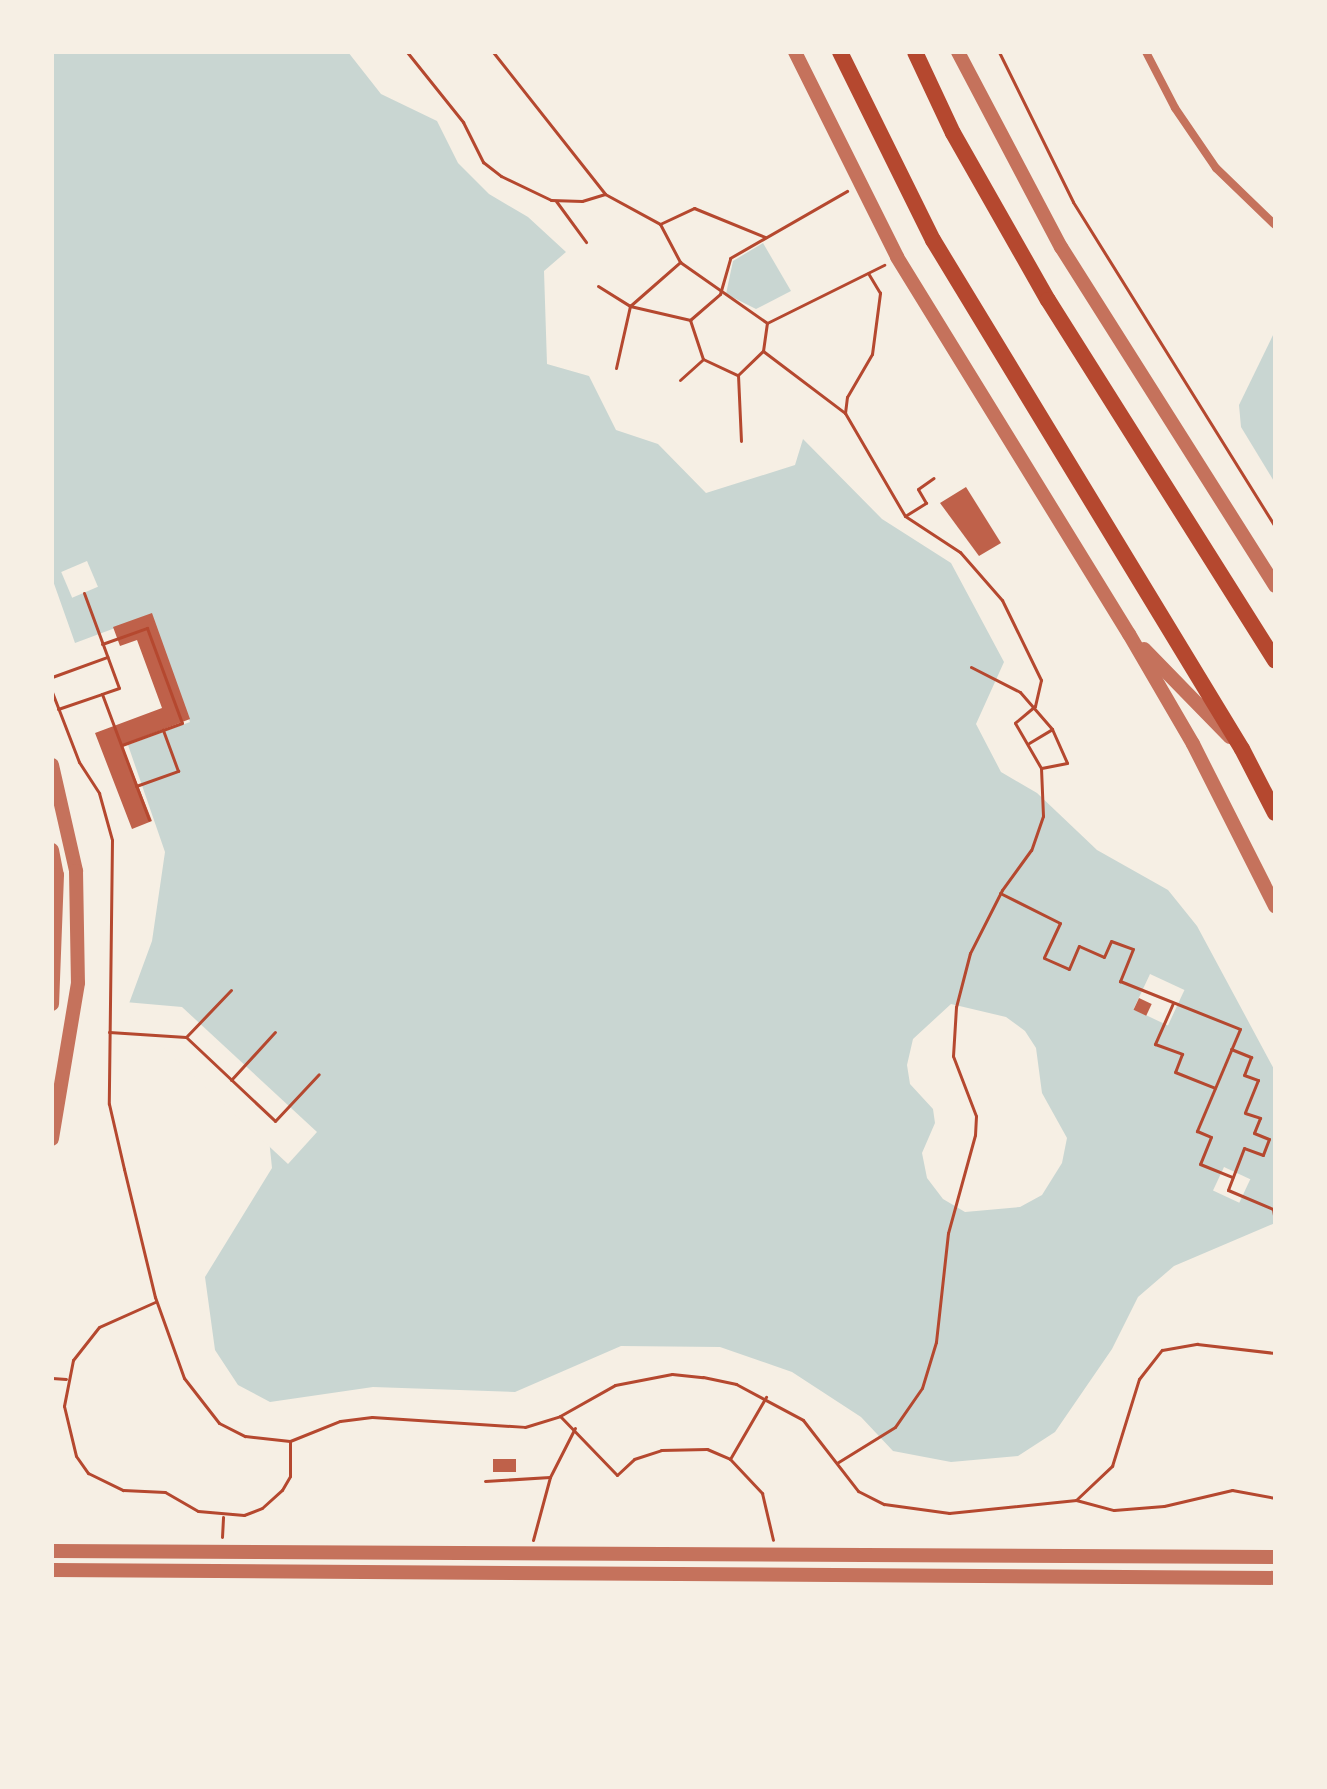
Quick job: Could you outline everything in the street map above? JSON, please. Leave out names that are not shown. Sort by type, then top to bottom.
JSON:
[{"type":"main road","points":[[840,52],[933,240],[1242,749],[1275,813]]},
{"type":"main road","points":[[915,52],[953,133],[1040,288],[1275,661]]},
{"type":"street","points":[[795,52],[897,257],[1129,634],[1193,744],[1275,906]]},
{"type":"street","points":[[958,52],[1069,260],[1275,586]]},
{"type":"street","points":[[1146,52],[1175,108],[1216,168],[1275,225]]},
{"type":"street","points":[[1259,633],[1275,649]]},
{"type":"street","points":[[1129,634],[1242,749]]},
{"type":"street","points":[[52,765],[76,871],[78,983],[52,1139]]},
{"type":"street","points":[[52,850],[57,875],[52,1004]]},
{"type":"street","points":[[52,1551],[1275,1557]]},
{"type":"street","points":[[52,1570],[1275,1578]]},
{"type":"path","points":[[407,52],[463,122],[483,162],[524,188],[556,201],[605,194]]},
{"type":"path","points":[[493,52],[605,194],[660,224],[680,262],[720,294],[767,323]]},
{"type":"path","points":[[999,52],[1073,202],[1275,527]]},
{"type":"path","points":[[690,320],[720,294],[730,258],[859,184]]},
{"type":"path","points":[[556,201],[586,242]]},
{"type":"path","points":[[660,224],[694,208],[765,237]]},
{"type":"path","points":[[767,323],[897,257]]},
{"type":"path","points":[[616,368],[630,306],[680,262]]},
{"type":"path","points":[[845,413],[847,397],[872,354],[880,293],[868,273]]},
{"type":"path","points":[[598,286],[630,306],[690,320]]},
{"type":"path","points":[[690,320],[703,359],[738,375]]},
{"type":"path","points":[[741,441],[738,375],[763,351],[767,323]]},
{"type":"path","points":[[763,351],[845,413],[905,516],[960,552],[1002,600],[1041,680],[1035,706],[1015,723],[1041,768],[1043,816],[1031,850],[1000,893],[970,953],[956,1007],[953,1056],[976,1116],[962,1191],[943,1260],[936,1342],[922,1388],[895,1427],[861,1452],[837,1463]]},
{"type":"path","points":[[680,380],[703,359]]},
{"type":"path","points":[[905,516],[926,503],[918,489],[934,478]]},
{"type":"path","points":[[58,709],[119,688],[84,593]]},
{"type":"path","points":[[102,644],[147,628],[182,723],[121,745]]},
{"type":"path","points":[[52,677],[107,657]]},
{"type":"path","points":[[971,667],[1004,680],[1035,706],[1052,729],[1067,763],[1041,768]]},
{"type":"path","points":[[52,692],[79,762],[99,793],[112,840],[109,1104],[156,1301],[184,1378],[199,1402],[219,1423],[245,1436],[290,1441],[340,1421],[372,1417],[500,1429],[560,1416],[615,1385],[672,1374],[736,1384],[767,1397],[803,1420],[858,1491],[914,1511],[949,1513],[1076,1500],[1114,1510],[1164,1506],[1232,1490],[1275,1498]]},
{"type":"path","points":[[102,694],[149,820]]},
{"type":"path","points":[[1029,743],[1052,729]]},
{"type":"path","points":[[136,786],[178,771],[163,730]]},
{"type":"path","points":[[1000,893],[1060,923],[1044,958],[1069,969],[1079,946],[1104,957],[1111,941],[1133,949],[1120,981],[1240,1029],[1197,1131],[1211,1137],[1200,1164],[1233,1177]]},
{"type":"path","points":[[186,1037],[231,990]]},
{"type":"path","points":[[1173,1002],[1155,1044],[1182,1054],[1175,1072],[1215,1088]]},
{"type":"path","points":[[109,1032],[186,1037],[275,1121],[319,1074]]},
{"type":"path","points":[[231,1080],[275,1032]]},
{"type":"path","points":[[1231,1049],[1251,1057],[1244,1075],[1258,1080],[1245,1113],[1260,1118],[1254,1133],[1269,1139],[1263,1155],[1244,1148],[1228,1190],[1273,1209],[1275,1221]]},
{"type":"path","points":[[156,1301],[99,1327],[82,1344],[66,1379],[68,1432],[88,1473],[123,1490],[165,1492],[198,1511],[223,1517],[244,1515],[273,1501],[290,1476],[290,1441]]},
{"type":"path","points":[[1076,1500],[1112,1466],[1139,1379],[1162,1350],[1197,1344],[1275,1353]]},
{"type":"path","points":[[52,1378],[66,1379]]},
{"type":"path","points":[[730,1459],[767,1397]]},
{"type":"path","points":[[560,1416],[575,1428],[617,1475],[634,1459],[661,1450],[707,1449],[730,1459],[762,1493],[770,1510],[772,1554]]},
{"type":"path","points":[[531,1554],[550,1477],[575,1428]]},
{"type":"path","points":[[485,1481],[550,1477]]},
{"type":"path","points":[[222,1552],[223,1517]]},
{"type":"shaded area","points":[[52,52],[348,52],[381,94],[437,121],[458,163],[489,194],[528,217],[566,252],[544,271],[547,364],[589,376],[616,430],[658,444],[706,493],[795,465],[803,439],[882,519],[951,563],[1004,662],[976,724],[1001,772],[1037,793],[1097,850],[1168,890],[1197,926],[1275,1071],[1275,1223],[1174,1266],[1138,1297],[1112,1349],[1055,1432],[1018,1456],[951,1462],[893,1451],[861,1417],[792,1372],[720,1347],[621,1346],[515,1392],[373,1387],[270,1402],[238,1385],[215,1350],[205,1277],[272,1168],[269,1139],[127,1009],[152,941],[165,852],[128,745],[190,722],[150,615],[75,643],[52,578]],"holes":[[[951,1004],[1006,1017],[1025,1031],[1036,1048],[1042,1093],[1067,1138],[1062,1163],[1042,1195],[1020,1207],[965,1212],[943,1199],[927,1178],[922,1153],[935,1123],[933,1109],[910,1084],[907,1065],[913,1039]]]},
{"type":"shaded area","points":[[763,243],[791,291],[756,309],[726,294],[733,261]]},
{"type":"shaded area","points":[[1275,331],[1275,483],[1241,427],[1239,405]]},
{"type":"pier","points":[[87,561],[98,587],[72,598],[61,572]]},
{"type":"pier","points":[[1150,974],[1184,990],[1168,1025],[1134,1009]]},
{"type":"pier","points":[[125,1002],[182,1007],[317,1132],[288,1164],[125,1012]]},
{"type":"pier","points":[[1224,1167],[1250,1179],[1239,1203],[1213,1191]]},
{"type":"building","points":[[966,487],[1001,543],[979,556],[940,503]]},
{"type":"building","points":[[152,613],[190,719],[122,745],[152,821],[132,829],[95,733],[162,708],[137,640],[120,646],[113,627]]},
{"type":"building","points":[[1139,998],[1152,1004],[1146,1016],[1134,1010]]},
{"type":"building","points":[[493,1459],[516,1459],[516,1472],[493,1472]]}]
